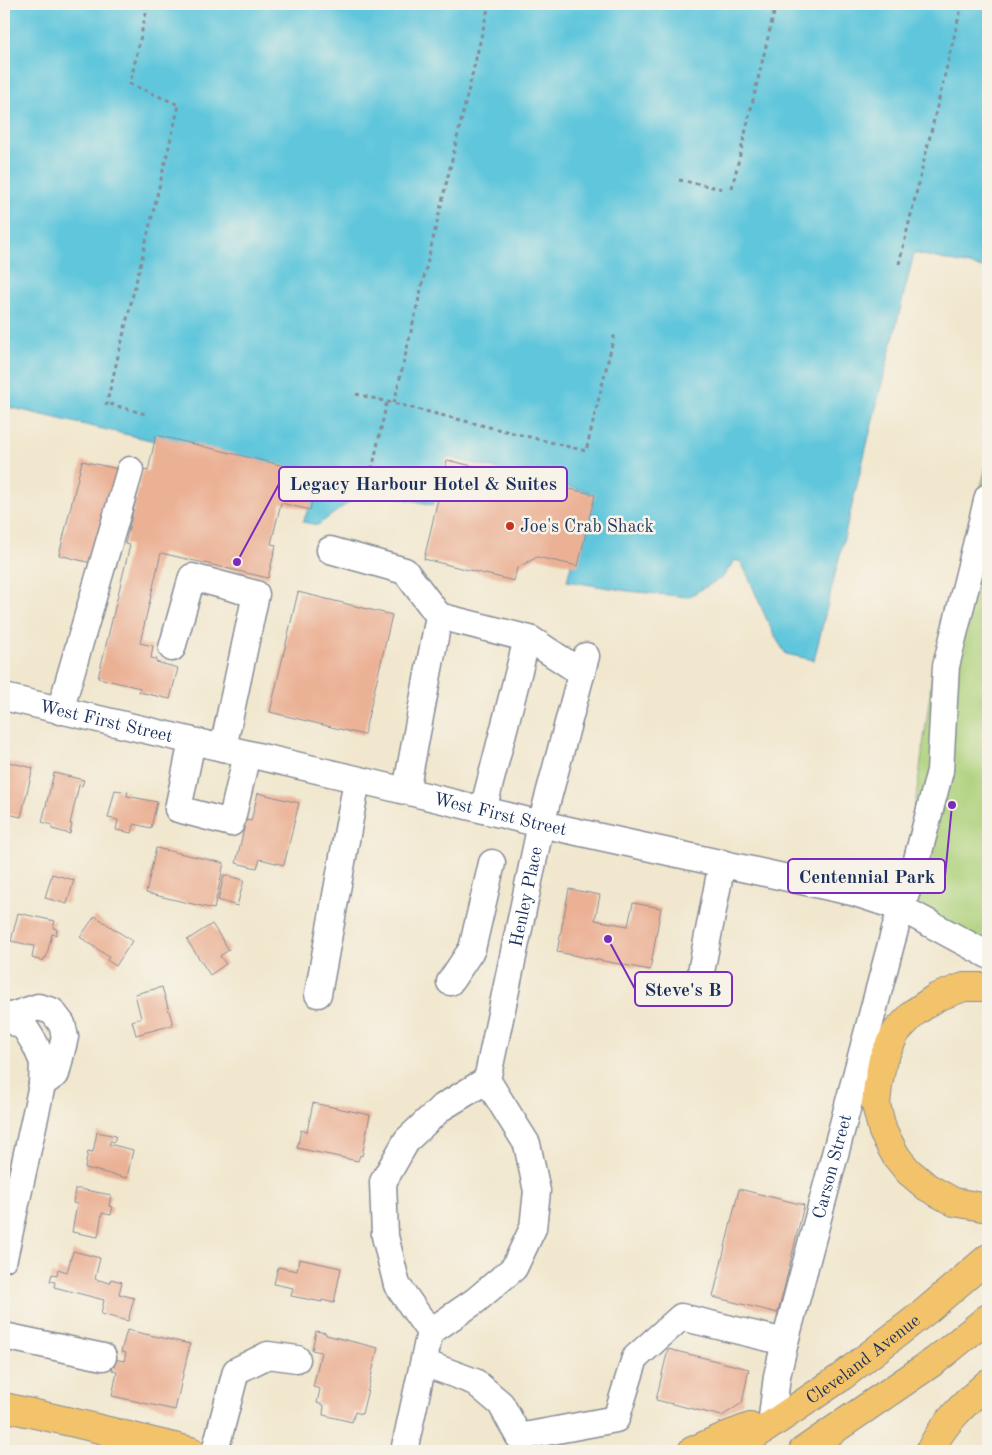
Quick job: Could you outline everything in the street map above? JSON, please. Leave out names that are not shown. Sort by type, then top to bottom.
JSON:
[{"type":"main road","points":[[988,988],[964,987],[937,997],[915,1012],[896,1032],[883,1059],[876,1106],[883,1132],[896,1156],[908,1170],[927,1187],[954,1202],[988,1208]]},
{"type":"main road","name":"Cleveland Avenue","points":[[732,1451],[840,1378],[926,1311],[988,1258]]},
{"type":"main road","points":[[803,1451],[936,1360],[988,1318]]},
{"type":"main road","points":[[930,1451],[937,1435],[962,1404],[988,1383]]},
{"type":"main road","points":[[4,1407],[191,1451]]},
{"type":"main road","points":[[692,1451],[748,1427],[771,1425]]},
{"type":"street","points":[[60,711],[130,470]]},
{"type":"street","name":"Carson Street","points":[[771,1425],[776,1376],[901,908],[914,871],[940,771],[946,666],[988,497]]},
{"type":"street","points":[[330,550],[405,570],[439,616],[527,639],[483,810]]},
{"type":"street","points":[[172,648],[192,577],[256,594],[223,748]]},
{"type":"street","points":[[406,791],[439,616]]},
{"type":"street","name":"Henley Place","points":[[487,1080],[541,824],[584,664],[527,639]]},
{"type":"street","name":"West First Street","points":[[4,698],[541,824],[852,892],[901,908],[988,954]]},
{"type":"street","points":[[192,741],[178,809],[231,823],[248,754]]},
{"type":"street","points":[[318,994],[357,780]]},
{"type":"street","points":[[450,982],[472,948],[492,863]]},
{"type":"street","points":[[701,972],[722,863]]},
{"type":"street","points":[[472,948],[513,958]]},
{"type":"street","points":[[4,1258],[42,1085],[43,1062],[26,1028],[6,1017]]},
{"type":"street","points":[[404,1451],[430,1332],[475,1302],[514,1268],[533,1228],[537,1192],[527,1144],[487,1080],[441,1108],[407,1140],[383,1182],[385,1236],[397,1286],[430,1332]]},
{"type":"street","points":[[424,1363],[475,1382],[501,1404],[519,1437],[616,1419],[635,1358],[681,1317],[785,1342]]},
{"type":"street","points":[[4,1336],[103,1357]]},
{"type":"street","points":[[215,1451],[236,1371],[268,1355],[297,1359]]},
{"type":"path","points":[[145,414],[108,405],[179,105],[130,84],[148,4]]},
{"type":"path","points":[[394,403],[489,4]]},
{"type":"path","points":[[732,188],[776,4]]},
{"type":"path","points":[[899,264],[962,4]]},
{"type":"path","points":[[680,180],[723,189]]},
{"type":"path","points":[[356,394],[586,451],[615,332]]},
{"type":"path","points":[[367,493],[387,401]]},
{"type":"green space","points":[[988,459],[988,955],[901,908],[932,680]]},
{"type":"water","points":[[4,4],[988,4],[988,269],[914,253],[814,660],[786,654],[767,620],[747,573],[741,562],[735,560],[723,577],[688,597],[628,591],[567,581],[589,492],[446,457],[433,505],[366,490],[318,525],[303,522],[316,490],[318,479],[4,406]]},
{"type":"building","points":[[156,435],[318,474],[310,510],[281,503],[271,544],[276,545],[268,578],[161,553],[140,643],[153,646],[151,658],[157,659],[156,662],[178,668],[170,699],[139,692],[140,688],[98,678],[130,545],[125,544],[143,470],[148,471]]},
{"type":"building","name":"Joe's Crab Shack","points":[[447,460],[595,495],[578,566],[537,557],[517,568],[514,581],[424,559]]},
{"type":"building","points":[[82,461],[118,469],[95,564],[59,555]]},
{"type":"building","points":[[298,592],[392,615],[364,735],[270,712]]},
{"type":"building","points":[[4,761],[33,768],[21,817],[4,813]]},
{"type":"building","points":[[54,773],[84,780],[82,786],[79,785],[70,824],[72,824],[70,834],[52,829],[52,825],[42,822]]},
{"type":"building","points":[[115,790],[128,792],[127,796],[157,802],[151,828],[134,824],[132,833],[116,830],[118,820],[108,818]]},
{"type":"building","points":[[258,793],[299,803],[284,865],[260,859],[257,868],[236,863],[246,820],[251,821]]},
{"type":"building","points":[[156,848],[224,863],[214,909],[146,893]]},
{"type":"building","points":[[52,874],[74,880],[67,904],[45,898]]},
{"type":"building","points":[[224,875],[244,880],[237,906],[218,900]]},
{"type":"building","points":[[569,889],[600,895],[595,920],[628,926],[633,903],[661,908],[650,970],[557,952]]},
{"type":"building","points":[[18,913],[55,921],[53,928],[57,929],[56,935],[52,934],[46,958],[43,961],[32,958],[34,946],[11,941]]},
{"type":"building","points":[[95,916],[132,941],[116,966],[107,960],[109,957],[80,937]]},
{"type":"building","points":[[212,924],[229,950],[220,956],[226,964],[210,975],[187,940]]},
{"type":"building","points":[[162,987],[173,1025],[136,1035],[132,1021],[141,1018],[135,994]]},
{"type":"building","points":[[313,1103],[370,1115],[362,1156],[360,1155],[358,1161],[297,1148],[301,1130],[307,1132]]},
{"type":"building","points":[[97,1132],[116,1136],[114,1142],[110,1141],[109,1144],[133,1150],[127,1178],[85,1168],[88,1151],[93,1152]]},
{"type":"building","points":[[75,1189],[111,1195],[109,1206],[113,1207],[111,1215],[102,1213],[98,1237],[72,1232],[77,1204],[73,1203]]},
{"type":"building","points":[[739,1189],[804,1205],[778,1313],[713,1297]]},
{"type":"building","points":[[73,1251],[100,1258],[95,1279],[110,1283],[111,1279],[122,1282],[119,1294],[134,1298],[128,1321],[101,1314],[104,1300],[54,1287],[55,1282],[50,1281],[52,1274],[57,1275],[58,1269],[67,1272]]},
{"type":"building","points":[[299,1259],[341,1268],[334,1303],[291,1296],[293,1288],[274,1284],[278,1267],[297,1271]]},
{"type":"building","points":[[127,1330],[190,1344],[175,1410],[112,1396],[117,1372],[112,1370],[114,1359],[124,1361],[126,1353],[121,1352]]},
{"type":"building","points":[[316,1331],[378,1348],[362,1414],[355,1412],[352,1422],[323,1415],[324,1405],[317,1403],[320,1389],[313,1387],[321,1352],[312,1350]]},
{"type":"building","points":[[668,1349],[749,1369],[742,1403],[722,1416],[656,1400]]},
{"type":"place","name":"Joe's Crab Shack","points":[[510,526]]},
{"type":"place","name":"Legacy Harbour Hotel & Suites","points":[[237,562]]},
{"type":"place","name":"Centennial Park","points":[[952,805]]},
{"type":"place","name":"Steve's B","points":[[608,939]]}]
